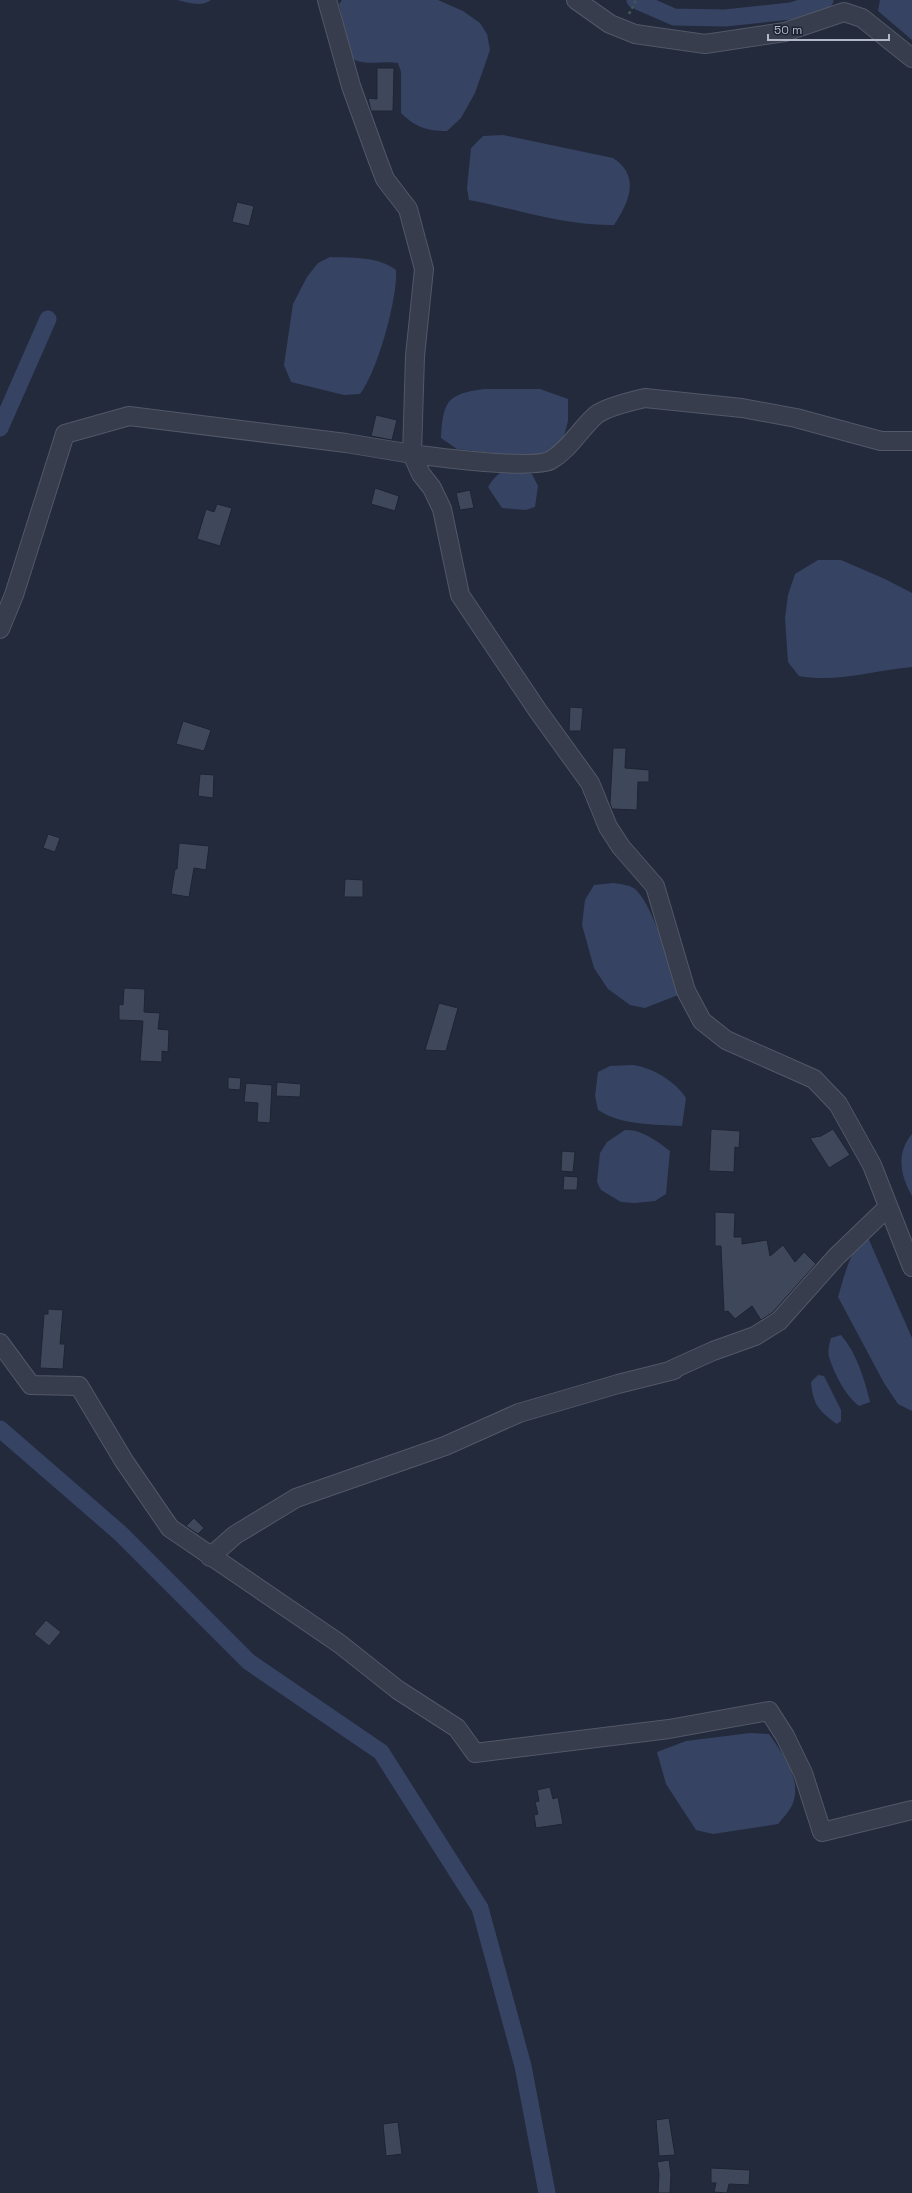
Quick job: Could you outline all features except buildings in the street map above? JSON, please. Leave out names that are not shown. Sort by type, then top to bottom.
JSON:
[{"type":"street","points":[[327,0],[352,86],[384,179],[408,209],[424,269],[411,414],[412,454],[421,474],[432,488],[442,509],[460,594],[538,711],[590,782],[608,827],[621,847],[655,886],[686,991],[702,1021],[726,1040],[814,1079],[838,1104],[872,1165],[912,1267]]},
{"type":"street","points":[[576,0],[610,24],[635,34],[705,44],[785,32],[844,12],[862,18],[912,58]]},
{"type":"street","points":[[0,629],[14,595],[65,434],[129,416],[346,443],[412,454],[523,464],[550,461],[568,447],[597,414],[632,401],[645,398],[742,408],[796,418],[881,441],[912,441]]},
{"type":"street","points":[[210,1556],[235,1535],[296,1498],[445,1446],[519,1413],[672,1370],[713,1351],[755,1336],[779,1321],[836,1257],[888,1207]]},
{"type":"street","points":[[0,1343],[31,1385],[79,1386],[124,1461],[170,1528],[340,1644],[398,1690],[457,1728],[475,1753],[669,1729],[769,1711],[785,1736],[803,1773],[822,1832],[912,1810]]},
{"type":"water","points":[[177,0],[211,0],[199,4]]},
{"type":"water","points":[[342,0],[438,0],[463,11],[480,23],[487,34],[490,50],[475,93],[461,118],[447,131],[427,129],[416,125],[401,113],[401,72],[398,63],[368,63],[351,58],[339,4]]},
{"type":"water","points":[[880,0],[912,0],[912,40],[878,11]]},
{"type":"water","points":[[503,135],[613,158],[622,165],[630,181],[630,190],[624,207],[614,225],[595,225],[559,220],[469,200],[467,188],[471,148],[483,136]]},
{"type":"water","points":[[330,257],[373,260],[389,265],[396,270],[394,298],[385,335],[373,370],[367,384],[360,394],[344,395],[291,382],[284,365],[293,304],[307,277],[318,263]]},
{"type":"water","points":[[484,389],[540,389],[568,399],[568,421],[564,436],[556,447],[542,455],[516,456],[457,449],[441,438],[443,415],[446,408],[449,402],[455,397],[472,391]]},
{"type":"water","points":[[516,468],[532,474],[538,486],[535,507],[526,510],[502,508],[488,487],[493,479],[499,474]]},
{"type":"water","points":[[818,560],[841,560],[885,579],[912,593],[912,667],[842,677],[813,678],[799,676],[788,662],[785,618],[788,595],[795,574]]},
{"type":"water","points":[[614,883],[635,889],[649,910],[661,939],[678,995],[645,1008],[630,1005],[608,989],[594,968],[582,925],[585,900],[594,885]]},
{"type":"water","points":[[633,1065],[648,1069],[663,1076],[676,1086],[686,1098],[682,1126],[628,1122],[598,1110],[595,1096],[598,1072],[610,1066]]},
{"type":"water","points":[[625,1130],[637,1131],[655,1140],[670,1151],[666,1194],[655,1201],[635,1203],[621,1202],[601,1190],[597,1182],[600,1153],[607,1142]]},
{"type":"water","points":[[912,1134],[912,1196],[903,1172],[902,1156],[907,1141]]},
{"type":"water","points":[[866,1233],[912,1338],[912,1411],[898,1404],[884,1383],[838,1297],[852,1255],[860,1240]]},
{"type":"water","points":[[841,1335],[847,1342],[856,1358],[870,1402],[859,1406],[854,1402],[842,1385],[829,1357],[831,1338]]},
{"type":"water","points":[[818,1375],[824,1376],[841,1410],[841,1421],[837,1424],[821,1411],[815,1402],[811,1382]]},
{"type":"water","points":[[750,1733],[769,1734],[780,1749],[793,1776],[795,1785],[795,1794],[792,1806],[778,1824],[713,1834],[696,1830],[666,1784],[657,1752],[686,1741]]},
{"type":"waterway","points":[[635,0],[674,17],[725,18],[791,11],[825,0]]},
{"type":"waterway","points":[[0,428],[48,319]]},
{"type":"waterway","points":[[0,1429],[120,1533],[249,1662],[381,1752],[480,1908],[523,2066],[547,2193]]}]
